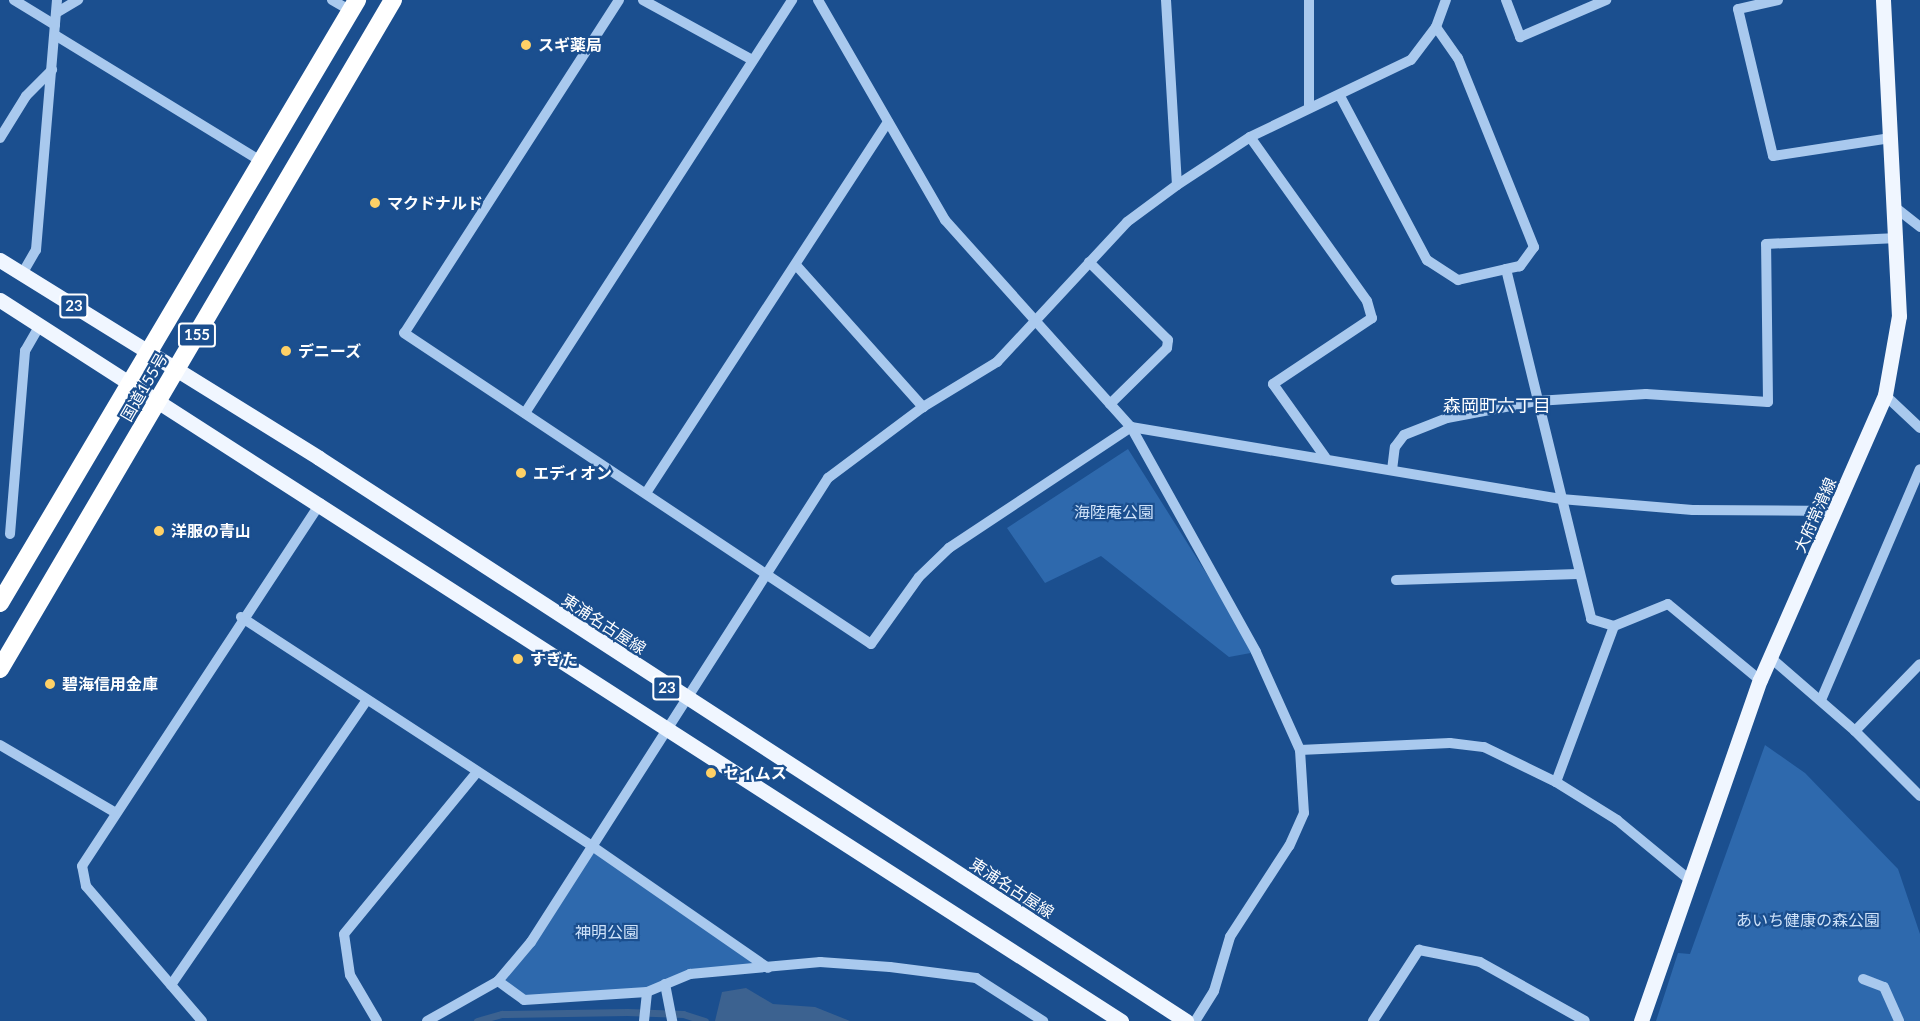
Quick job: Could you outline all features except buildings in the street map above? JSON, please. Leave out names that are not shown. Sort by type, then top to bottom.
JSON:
[{"type":"highway","name":"国道155号","points":[[0,669],[393,0]]},
{"type":"highway","name":"国道155号","points":[[0,603],[354,5]]},
{"type":"main road","name":"大府常滑線","points":[[1641,1021],[1760,680],[1772,659],[1885,395],[1899,316],[1898,238],[1883,0]]},
{"type":"main road","name":"東浦名古屋線","points":[[0,260],[319,458],[687,701],[1186,1021]]},
{"type":"main road","name":"23","points":[[0,300],[130,383],[160,399],[1121,1021]]},
{"type":"street","points":[[14,0],[55,24],[262,162]]},
{"type":"street","points":[[22,274],[36,250],[57,0]]},
{"type":"street","points":[[55,24],[78,0]]},
{"type":"street","points":[[332,0],[354,5]]},
{"type":"street","points":[[619,0],[404,333],[871,644],[919,577],[950,548],[1131,427],[1325,457],[1561,499],[1693,510],[1836,512]]},
{"type":"street","points":[[643,0],[752,60]]},
{"type":"street","points":[[525,413],[792,0]]},
{"type":"street","points":[[818,0],[945,220],[1131,427],[1256,652],[1300,750],[1304,813],[1289,846],[1230,937],[1214,991],[1195,1021]]},
{"type":"street","points":[[1166,0],[1177,185]]},
{"type":"street","points":[[1309,0],[1310,106]]},
{"type":"street","points":[[427,1021],[498,981],[531,942],[670,730],[828,478],[923,407],[997,362],[1127,222],[1177,185],[1250,137],[1310,106],[1340,96],[1411,60],[1436,27],[1446,0]]},
{"type":"street","points":[[1506,0],[1520,37],[1606,0]]},
{"type":"street","points":[[1778,0],[1738,9],[1773,156],[1892,138]]},
{"type":"street","points":[[1340,96],[1426,260],[1458,280],[1520,266],[1534,247],[1458,58],[1436,27]]},
{"type":"street","points":[[0,138],[26,96],[52,70]]},
{"type":"street","points":[[646,494],[888,122]]},
{"type":"street","points":[[1250,137],[1366,301],[1372,318],[1273,384],[1325,457]]},
{"type":"street","points":[[1896,208],[1920,226]]},
{"type":"street","points":[[1392,470],[1395,447],[1404,435],[1447,418],[1537,401],[1646,394],[1768,402],[1766,244],[1898,238]]},
{"type":"street","points":[[1089,262],[1168,340],[1167,348],[1110,404]]},
{"type":"street","points":[[796,265],[923,407]]},
{"type":"street","points":[[1506,269],[1578,574],[1591,619],[1614,626],[1668,604],[1760,680]]},
{"type":"street","points":[[10,534],[25,351],[40,325]]},
{"type":"street","points":[[1885,395],[1920,428]]},
{"type":"street","points":[[1821,700],[1920,469]]},
{"type":"street","points":[[202,1021],[86,886],[82,866],[242,617],[320,503]]},
{"type":"street","points":[[1396,580],[1578,574]]},
{"type":"street","points":[[242,617],[592,846],[768,968]]},
{"type":"street","points":[[1556,782],[1614,626]]},
{"type":"street","points":[[1772,659],[1855,730],[1920,796]]},
{"type":"street","points":[[1855,730],[1920,664]]},
{"type":"street","points":[[171,985],[367,700]]},
{"type":"street","points":[[1300,750],[1450,743],[1484,747],[1556,782],[1617,820],[1691,881]]},
{"type":"street","points":[[0,745],[116,813]]},
{"type":"street","points":[[377,1021],[350,975],[344,934],[477,772]]},
{"type":"street","points":[[1373,1021],[1419,950],[1480,962],[1585,1021]]},
{"type":"street","points":[[498,981],[524,1000],[647,992],[690,974],[820,962],[976,978],[1043,1021]]},
{"type":"street","points":[[1863,979],[1884,987],[1899,1021]]},
{"type":"street","points":[[664,984],[672,1021]]},
{"type":"street","points":[[644,1021],[647,992]]},
{"type":"green space","name":"海陸庵公園","points":[[1128,449],[1256,652],[1229,657],[1101,556],[1045,583],[1007,528]]},
{"type":"green space","name":"あいち健康の森公園","points":[[1765,745],[1805,773],[1898,869],[1920,934],[1920,1021],[1656,1021],[1678,953],[1690,954]]},
{"type":"green space","name":"神明公園","points":[[592,846],[768,968],[690,974],[647,992],[524,1000],[498,981]]},
{"type":"shaded area","points":[[746,988],[773,1004],[815,1007],[850,1021],[715,1021],[722,992]]},
{"type":"waterway","points":[[477,1021],[502,1014],[627,1012],[683,1014],[705,1021]]},
{"type":"place","name":"スギ薬局","points":[[526,45]]},
{"type":"place","name":"マクドナルド","points":[[375,203]]},
{"type":"place","name":"デニーズ","points":[[286,351]]},
{"type":"place","name":"エディオン","points":[[521,473]]},
{"type":"place","name":"洋服の青山","points":[[159,531]]},
{"type":"place","name":"すぎた","points":[[518,659]]},
{"type":"place","name":"碧海信用金庫","points":[[50,684]]},
{"type":"place","name":"セイムス","points":[[711,773]]},
{"type":"district","name":"森岡町六丁目","points":[[1497,405]]}]
